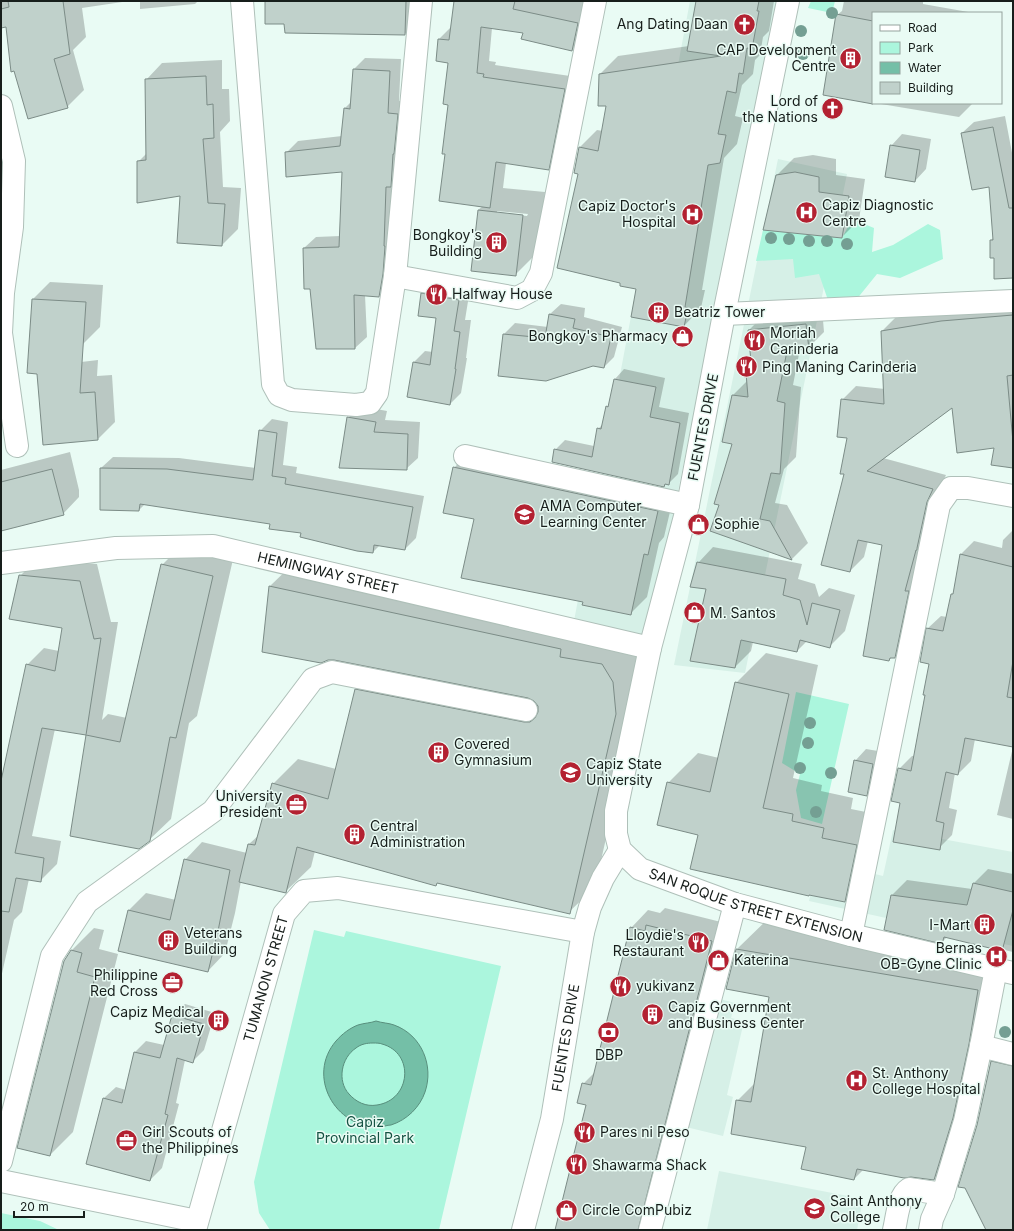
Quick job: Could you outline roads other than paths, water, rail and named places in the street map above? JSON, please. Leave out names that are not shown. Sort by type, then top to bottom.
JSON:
[{"type":"street","points":[[242,1],[273,384],[280,396],[292,400],[356,406],[370,403],[376,393],[395,276],[420,1]]},
{"type":"street","points":[[395,276],[517,298],[532,290],[541,273],[595,1]]},
{"type":"street","name":"FUENTES DRIVE","points":[[523,1230],[552,1119],[583,932],[590,907],[603,878],[620,850],[616,834],[616,811],[650,648],[688,505],[724,314],[788,1]]},
{"type":"street","points":[[1,106],[14,161],[12,227],[3,293],[1,333],[17,446]]},
{"type":"street","points":[[724,314],[1013,301]]},
{"type":"street","points":[[465,456],[688,505]]},
{"type":"street","points":[[851,935],[939,505],[951,488],[968,488],[1013,496]]},
{"type":"street","name":"HEMINGWAY STREET","points":[[1,563],[116,548],[213,546],[650,648]]},
{"type":"street","points":[[1,1161],[52,956],[87,902],[213,810],[313,679],[332,672],[526,710]]},
{"type":"street","name":"SAN ROQUE STREET EXTENSION","points":[[620,850],[640,869],[735,904],[851,935],[1005,971]]},
{"type":"street","name":"TUMANON STREET","points":[[196,1225],[284,914],[304,891],[338,888],[583,932]]},
{"type":"street","points":[[650,1230],[735,904]]},
{"type":"street","points":[[930,1230],[932,1219],[943,1194],[965,1121],[981,1046],[1005,971]]},
{"type":"street","points":[[981,1046],[1013,1054]]},
{"type":"street","points":[[1,1182],[196,1225]]},
{"type":"street","points":[[894,1230],[901,1197],[904,1192],[909,1189],[943,1194]]},
{"type":"water","points":[[376,1021],[394,1025],[412,1036],[423,1052],[427,1062],[428,1072],[423,1098],[416,1108],[397,1123],[379,1127],[363,1125],[350,1119],[338,1109],[330,1098],[325,1084],[324,1069],[327,1055],[341,1036],[355,1026]],"holes":[[[374,1043],[393,1049],[400,1057],[404,1066],[405,1076],[397,1095],[388,1101],[377,1105],[365,1105],[358,1102],[345,1089],[342,1070],[351,1052],[364,1044]]]},
{"type":"place","name":"Ang Dating Daan","points":[[744,24]]},
{"type":"place","name":"CAP Development Centre","points":[[851,58]]},
{"type":"place","name":"Lord of the Nations","points":[[833,109]]},
{"type":"place","name":"Capiz Diagnostic Centre","points":[[807,213]]},
{"type":"place","name":"Capiz Doctor's Hospital","points":[[692,214]]},
{"type":"place","name":"Bongkoy's Building","points":[[497,243]]},
{"type":"place","name":"Halfway House","points":[[436,294]]},
{"type":"place","name":"Beatriz Tower","points":[[659,312]]},
{"type":"place","name":"Bongkoy's Pharmacy","points":[[683,336]]},
{"type":"place","name":"Moriah Carinderia","points":[[755,341]]},
{"type":"place","name":"Ping Maning Carinderia","points":[[747,367]]},
{"type":"place","name":"AMA Computer Learning Center","points":[[524,514]]},
{"type":"place","name":"Sophie","points":[[699,524]]},
{"type":"place","name":"M. Santos","points":[[694,613]]},
{"type":"place","name":"Covered Gymnasium","points":[[438,752]]},
{"type":"place","name":"Capiz State University","points":[[571,772]]},
{"type":"place","name":"University President","points":[[297,804]]},
{"type":"place","name":"Central Administration","points":[[354,834]]},
{"type":"place","name":"I-Mart","points":[[985,925]]},
{"type":"place","name":"Veterans Building","points":[[168,941]]},
{"type":"place","name":"Lloydie's Restaurant","points":[[699,943]]},
{"type":"place","name":"Bernas OB-Gyne Clinic","points":[[997,956]]},
{"type":"place","name":"Katerina","points":[[718,960]]},
{"type":"place","name":"Philippine Red Cross","points":[[173,983]]},
{"type":"place","name":"yukivanz","points":[[620,986]]},
{"type":"place","name":"Capiz Government and Business Center","points":[[652,1015]]},
{"type":"place","name":"Capiz Medical Society","points":[[219,1020]]},
{"type":"place","name":"DBP","points":[[609,1033]]},
{"type":"place","name":"St. Anthony College Hospital","points":[[856,1081]]},
{"type":"place","name":"Pares ni Peso","points":[[585,1132]]},
{"type":"place","name":"Girl Scouts of the Philippines","points":[[127,1140]]},
{"type":"place","name":"Shawarma Shack","points":[[577,1165]]},
{"type":"place","name":"Saint Anthony College","points":[[815,1209]]},
{"type":"place","name":"Circle ComPubiz","points":[[566,1210]]},
{"type":"park label","name":"Capiz Provincial Park","points":[[365,1130]]}]
